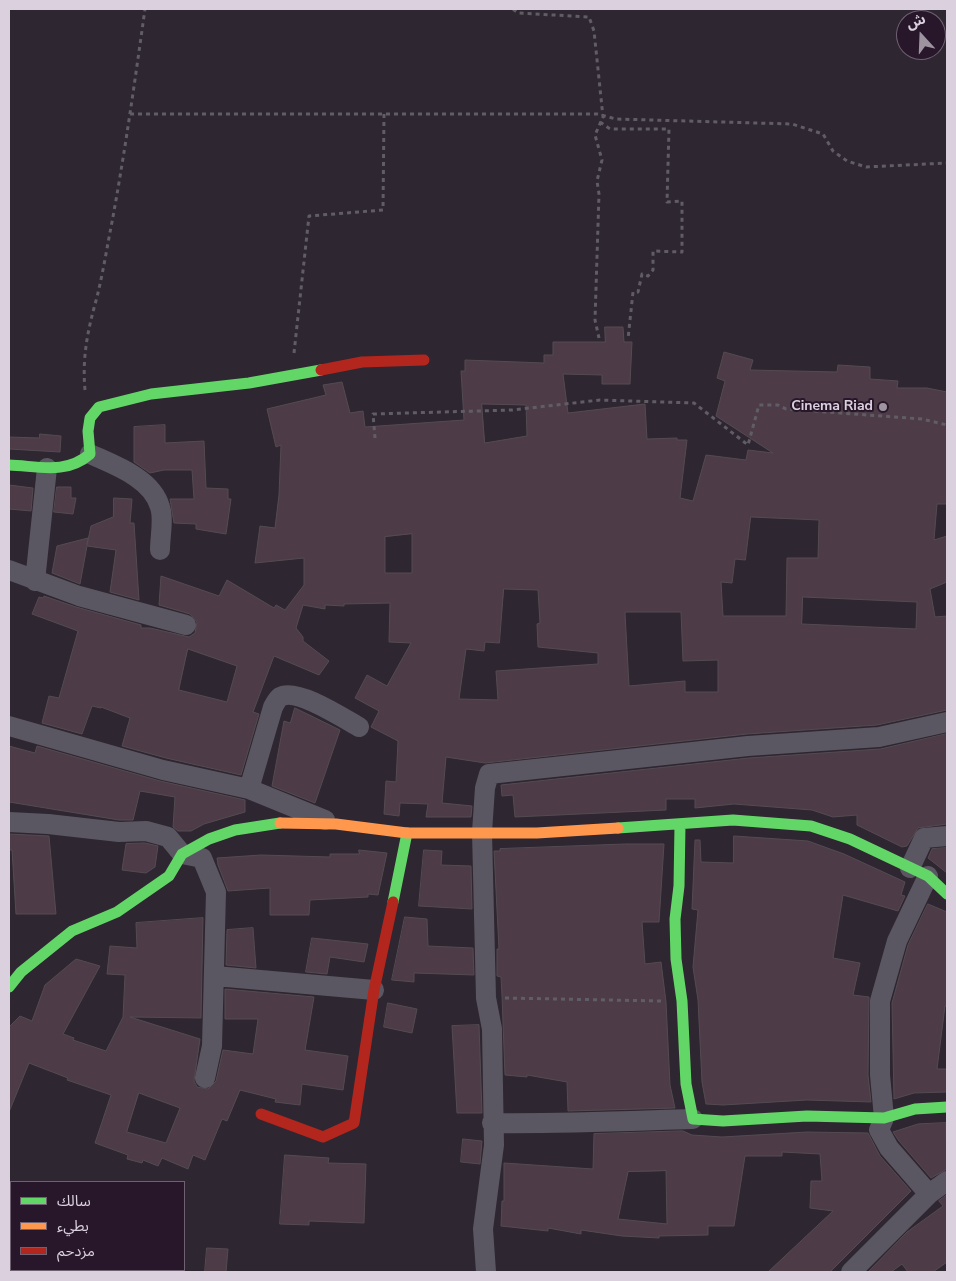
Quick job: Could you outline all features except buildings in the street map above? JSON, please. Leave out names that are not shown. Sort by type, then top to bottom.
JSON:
[{"type":"street","points":[[9,465],[48,468],[74,466],[83,462],[90,454],[88,431],[90,418],[99,407],[152,394],[249,383],[362,362],[424,360]]},
{"type":"street","points":[[90,454],[143,482],[154,494],[160,507],[160,550]]},
{"type":"street","points":[[36,581],[48,468]]},
{"type":"street","points":[[9,570],[79,596],[186,625]]},
{"type":"street","points":[[249,789],[273,707],[279,698],[289,695],[304,698],[359,727]]},
{"type":"street","points":[[486,1272],[483,1229],[494,1145],[492,1123],[492,1029],[486,998],[482,832],[485,788],[489,774],[748,746],[879,737],[947,722]]},
{"type":"street","points":[[9,726],[163,770],[249,789],[336,824]]},
{"type":"street","points":[[9,987],[21,972],[72,931],[117,912],[169,876],[182,854],[209,839],[235,830],[274,823],[336,824],[408,834],[537,833],[680,826],[733,820],[811,826],[850,839],[928,876],[947,894]]},
{"type":"street","points":[[9,822],[48,824],[118,832],[146,831],[168,837],[182,854],[202,858],[216,892],[212,1046],[205,1078]]},
{"type":"street","points":[[680,826],[679,886],[675,919],[676,960],[682,1001],[686,1084],[693,1119]]},
{"type":"street","points":[[261,1114],[323,1137],[354,1123],[374,990],[408,834]]},
{"type":"street","points":[[910,868],[924,838],[947,836]]},
{"type":"street","points":[[928,876],[897,941],[880,1001],[880,1075],[884,1118],[879,1130],[889,1148],[929,1194]]},
{"type":"street","points":[[215,976],[374,990]]},
{"type":"street","points":[[492,1123],[544,1124],[606,1120],[693,1119],[723,1121],[807,1116],[884,1118],[915,1109],[947,1107]]},
{"type":"street","points":[[851,1272],[929,1194],[947,1181]]},
{"type":"path","points":[[90,418],[84,374],[86,334],[97,296],[130,114],[144,9]]},
{"type":"path","points":[[513,9],[518,13],[589,17],[594,31],[602,116],[595,135],[602,160],[598,181],[595,320],[599,338]]},
{"type":"path","points":[[130,114],[597,114],[616,119],[792,124],[823,134],[833,151],[847,161],[866,167],[947,163]]},
{"type":"path","points":[[290,375],[297,335],[309,216],[383,210],[384,114]]},
{"type":"path","points":[[600,122],[610,129],[669,129],[668,202],[682,201],[682,252],[653,251],[653,270],[648,276],[642,274],[638,292],[633,292],[628,339]]},
{"type":"path","points":[[375,438],[373,414],[512,410],[600,400],[694,403],[748,445],[759,405],[778,405],[786,409],[922,419],[947,424]]},
{"type":"path","points":[[486,998],[682,1001]]},
{"type":"traffic: fast","points":[[9,465],[51,468],[71,465],[81,461],[90,454],[88,431],[90,418],[99,407],[151,394],[249,383],[321,370]]},
{"type":"traffic: fast","points":[[618,828],[733,820],[811,826],[850,839],[928,876],[947,894]]},
{"type":"traffic: fast","points":[[9,987],[21,972],[72,931],[117,912],[169,876],[182,854],[209,839],[235,830],[280,823]]},
{"type":"traffic: fast","points":[[680,825],[679,886],[675,919],[676,959],[682,1001],[686,1084],[693,1119],[723,1121],[807,1116],[884,1118],[915,1109],[947,1107]]},
{"type":"traffic: fast","points":[[393,902],[407,833]]},
{"type":"traffic: slow","points":[[280,823],[336,824],[407,833],[537,833],[618,828]]},
{"type":"traffic: jam","points":[[321,370],[362,362],[424,360]]},
{"type":"traffic: jam","points":[[261,1114],[323,1137],[354,1123],[374,990],[393,902]]},
{"type":"place","name":"Cinema Riad","points":[[883,407]]}]
